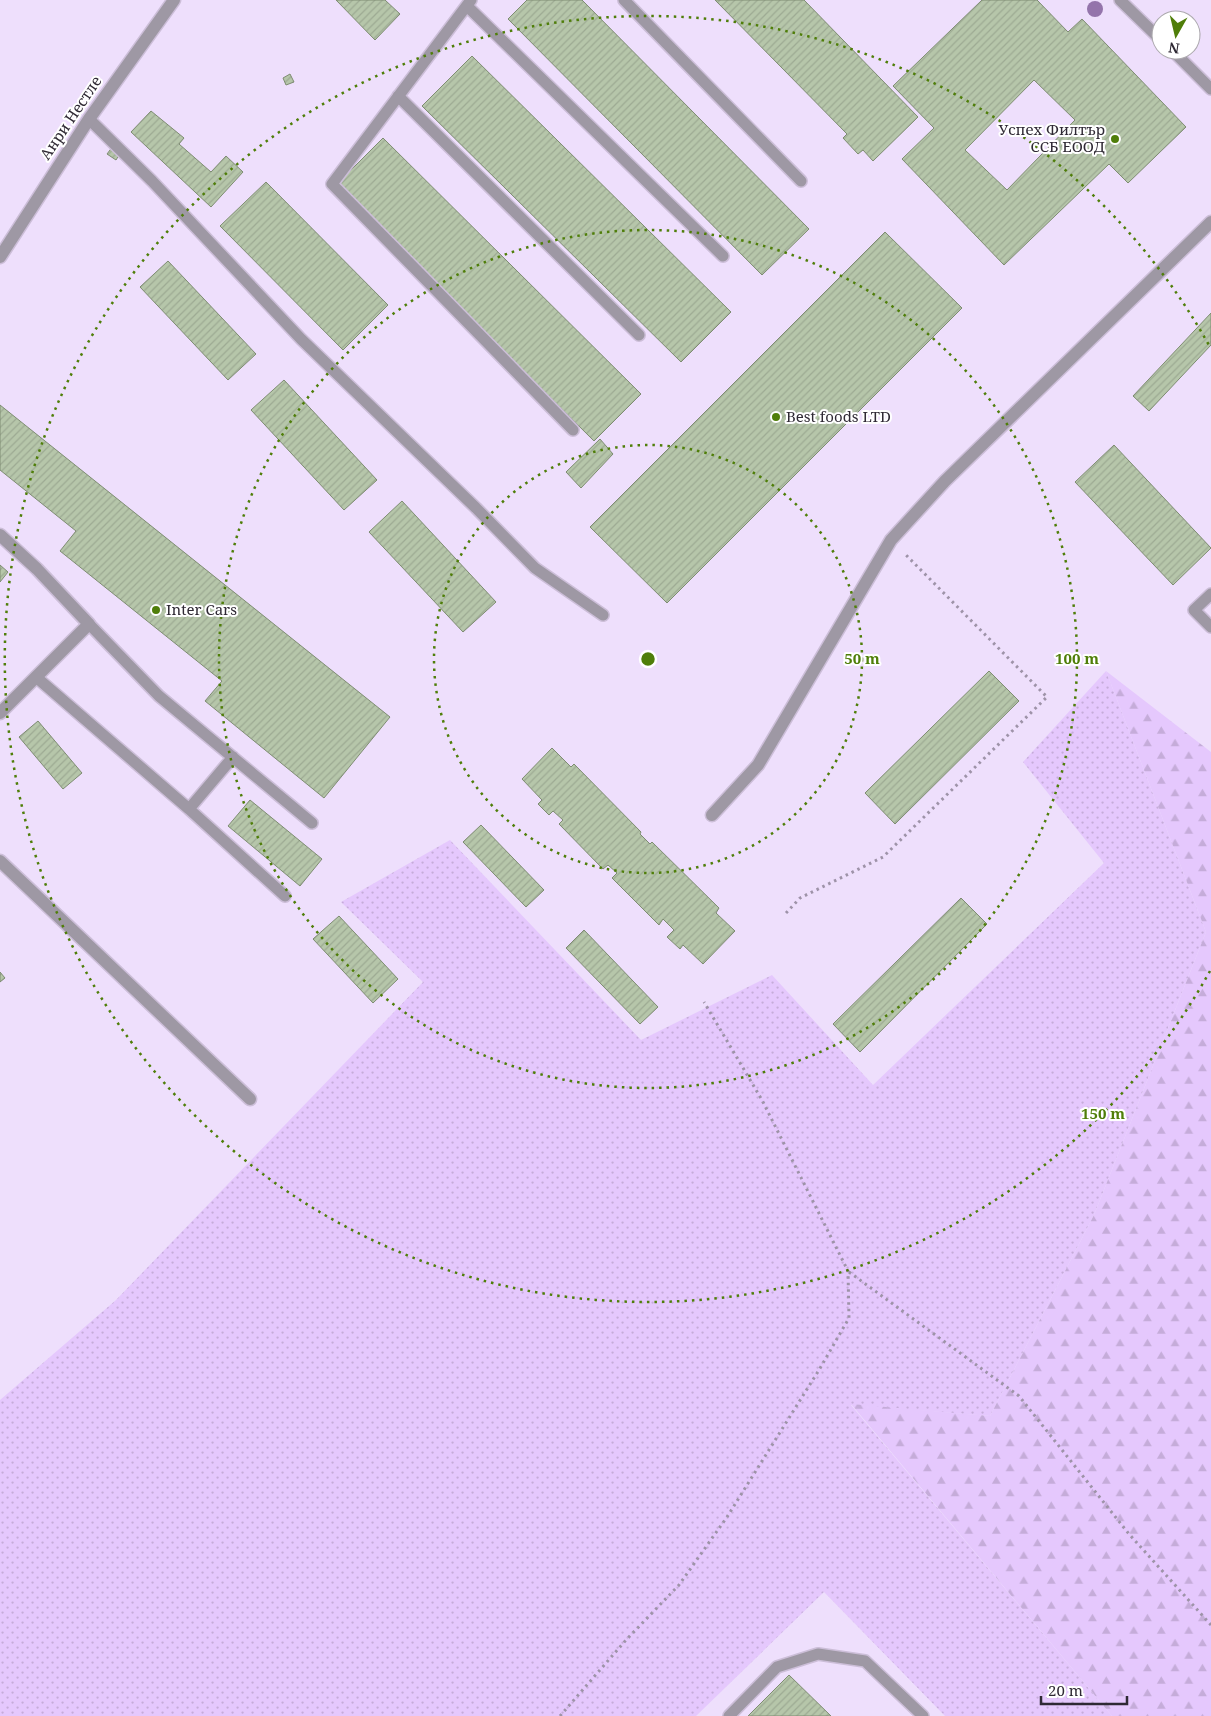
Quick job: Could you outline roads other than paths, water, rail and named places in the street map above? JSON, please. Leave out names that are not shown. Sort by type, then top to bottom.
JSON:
[{"type":"street","name":"Анри Нестле","points":[[0,257],[89,119],[174,0]]},
{"type":"street","points":[[712,815],[758,765],[891,540],[945,481],[1211,222]]},
{"type":"street","points":[[0,535],[37,569],[89,624],[0,713]]},
{"type":"street","points":[[0,862],[250,1099]]},
{"type":"lane","points":[[624,0],[801,181]]},
{"type":"lane","points":[[1120,0],[1151,30]]},
{"type":"lane","points":[[573,430],[332,184],[469,3],[723,256]]},
{"type":"lane","points":[[1182,60],[1211,88]]},
{"type":"lane","points":[[398,96],[640,335]]},
{"type":"lane","points":[[89,119],[301,338],[469,501],[535,568],[603,615]]},
{"type":"lane","points":[[1211,594],[1194,610],[1211,626]]},
{"type":"lane","points":[[89,624],[160,696],[312,823]]},
{"type":"lane","points":[[36,677],[189,809],[285,896]]},
{"type":"lane","points":[[189,809],[233,757]]},
{"type":"lane","points":[[729,1716],[777,1667],[818,1654],[865,1661],[922,1716]]},
{"type":"place","name":"Успех Филтър ССБ ЕООД","points":[[1115,139]]},
{"type":"place","name":"Best foods LTD","points":[[776,417]]},
{"type":"place","name":"Inter Cars","points":[[156,610]]}]
